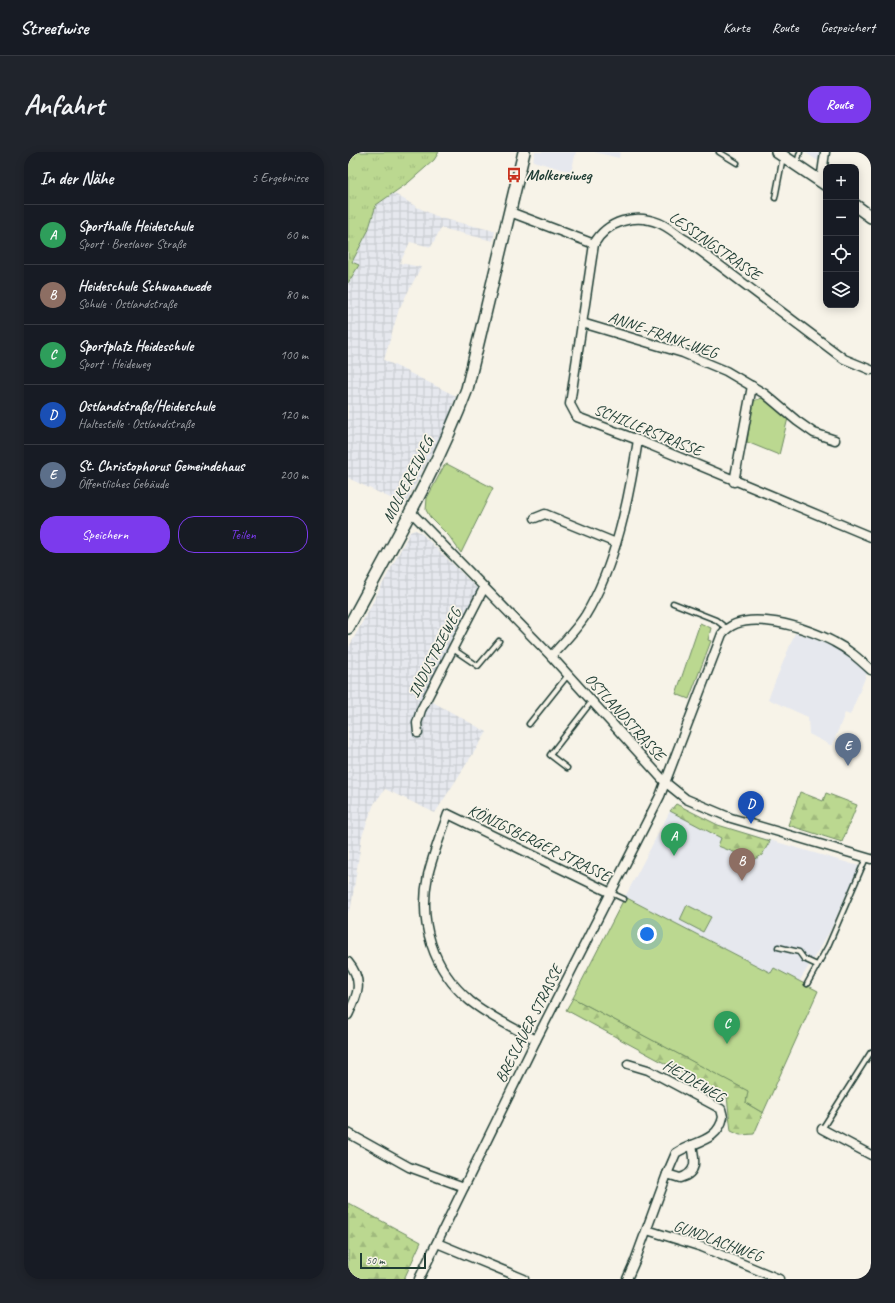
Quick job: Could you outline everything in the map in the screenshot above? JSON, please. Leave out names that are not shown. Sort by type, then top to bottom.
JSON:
[{"type":"main road","name":"MOLKEREIWEG","points":[[348,628],[439,458],[467,389],[524,152]]},
{"type":"main road","points":[[780,154],[823,183]]},
{"type":"main road","points":[[859,208],[871,217]]},
{"type":"street","points":[[824,164],[825,152]]},
{"type":"street","points":[[510,212],[594,244]]},
{"type":"street","name":"LESSINGSTRASSE","points":[[594,244],[604,230],[613,224],[628,219],[659,223],[686,240],[844,358],[871,370]]},
{"type":"street","name":"SCHILLERSTRASSE","points":[[594,244],[570,404],[577,417],[638,440],[734,482],[871,537]]},
{"type":"street","name":"ANNE-FRANK-WEG","points":[[582,323],[683,353],[726,371],[765,394],[814,433],[835,440]]},
{"type":"street","points":[[734,482],[752,386]]},
{"type":"street","points":[[552,656],[585,615],[598,589],[616,543],[628,499],[638,440]]},
{"type":"street","name":"OSTLANDSTRASSE","points":[[410,511],[552,656],[665,782],[686,798],[731,818],[869,858]]},
{"type":"street","points":[[535,518],[545,514],[616,543]]},
{"type":"street","name":"INDUSTRIEWEG","points":[[418,733],[417,723],[421,710],[484,588]]},
{"type":"street","points":[[726,628],[746,621],[767,621],[793,626],[834,642],[852,653],[871,670]]},
{"type":"street","name":"BRESLAUER STRASSE","points":[[419,1279],[665,782],[717,643],[726,628]]},
{"type":"street","name":"KÖNIGSBERGER STRASSE","points":[[536,1040],[490,1015],[470,1001],[453,985],[438,962],[428,930],[426,890],[431,863],[448,814],[611,893]]},
{"type":"street","points":[[348,962],[352,967],[359,983],[358,996],[348,1015]]},
{"type":"street","name":"HEIDEWEG","points":[[627,1279],[676,1153],[708,1138],[718,1131],[724,1117],[721,1109],[648,1070],[628,1064]]},
{"type":"street","points":[[822,1129],[871,1156]]},
{"type":"street","points":[[348,1134],[409,1167],[464,1187]]},
{"type":"street","points":[[667,1174],[680,1178],[692,1173],[695,1167],[692,1145]]},
{"type":"street","name":"GUNDLACHWEG","points":[[647,1230],[702,1247],[779,1279]]},
{"type":"street","points":[[437,1243],[524,1279]]},
{"type":"lane","points":[[719,152],[737,163]]},
{"type":"lane","points":[[797,165],[800,152]]},
{"type":"lane","points":[[775,198],[780,154]]},
{"type":"lane","points":[[673,603],[716,620],[726,628]]},
{"type":"lane","points":[[453,649],[478,666],[481,665],[499,641]]},
{"type":"lane","points":[[529,724],[568,674]]},
{"type":"lane","points":[[567,768],[550,755],[592,701]]},
{"type":"lane","points":[[807,984],[828,946],[869,858]]},
{"type":"lane","points":[[611,893],[624,899]]},
{"type":"lane","points":[[778,946],[798,952],[804,959],[817,965]]},
{"type":"lane","points":[[822,1129],[871,1052]]},
{"type":"shaded area","points":[[535,152],[576,152],[571,172],[533,161]]},
{"type":"shaded area","points":[[594,152],[620,152],[619,158]]},
{"type":"shaded area","points":[[805,152],[820,152],[818,161],[809,155]]},
{"type":"shaded area","points":[[393,193],[440,218],[495,231],[493,241],[441,228],[431,247],[410,242],[400,263],[421,267],[399,309],[384,360],[456,396],[445,427],[405,505],[348,478],[348,283],[358,265],[352,262],[368,231],[376,205]]},
{"type":"shaded area","points":[[415,530],[420,532],[485,596],[431,701],[487,732],[435,813],[385,789],[374,804],[362,836],[351,907],[348,913],[348,649],[410,532]]},
{"type":"shaded area","points":[[795,633],[810,637],[842,651],[867,673],[850,715],[845,713],[832,746],[809,734],[808,717],[768,699]]},
{"type":"shaded area","points":[[676,804],[718,825],[859,866],[830,931],[799,982],[774,968],[771,973],[625,897],[670,811]]},
{"type":"green space","points":[[348,152],[439,152],[434,160],[409,182],[376,205],[368,231],[352,262],[359,265],[348,283]]},
{"type":"green space","points":[[762,398],[788,418],[779,455],[747,442],[753,401]]},
{"type":"green space","points":[[447,464],[493,488],[461,553],[449,536],[430,517],[426,510],[427,498],[444,466]]},
{"type":"green space","points":[[700,623],[711,628],[708,640],[711,641],[689,699],[676,694]]},
{"type":"green space","points":[[800,792],[823,801],[826,793],[857,805],[842,842],[788,825]]},
{"type":"green space","points":[[676,804],[718,825],[770,841],[762,855],[754,860],[718,846],[721,838],[670,811]]},
{"type":"green space","points":[[625,897],[771,973],[774,968],[818,991],[763,1113],[746,1103],[748,1091],[573,998]]},
{"type":"green space","points":[[687,905],[711,917],[703,932],[680,920]]},
{"type":"green space","points":[[573,998],[749,1091],[746,1103],[763,1113],[754,1134],[740,1135],[731,1131],[727,1097],[566,1010]]},
{"type":"green space","points":[[348,1203],[421,1242],[404,1279],[348,1279]]},
{"type":"place","name":"Molkereiweg","points":[[514,175]]},
{"type":"place","name":"St. Christophorus Gemeindehaus","points":[[848,766]]},
{"type":"place","name":"Ostlandstraße/Heideschule","points":[[751,824]]},
{"type":"place","name":"Sporthalle Heideschule","points":[[674,856]]},
{"type":"place","name":"Heideschule Schwanewede","points":[[742,881]]},
{"type":"place","name":"Sportplatz Heideschule","points":[[727,1044]]}]
